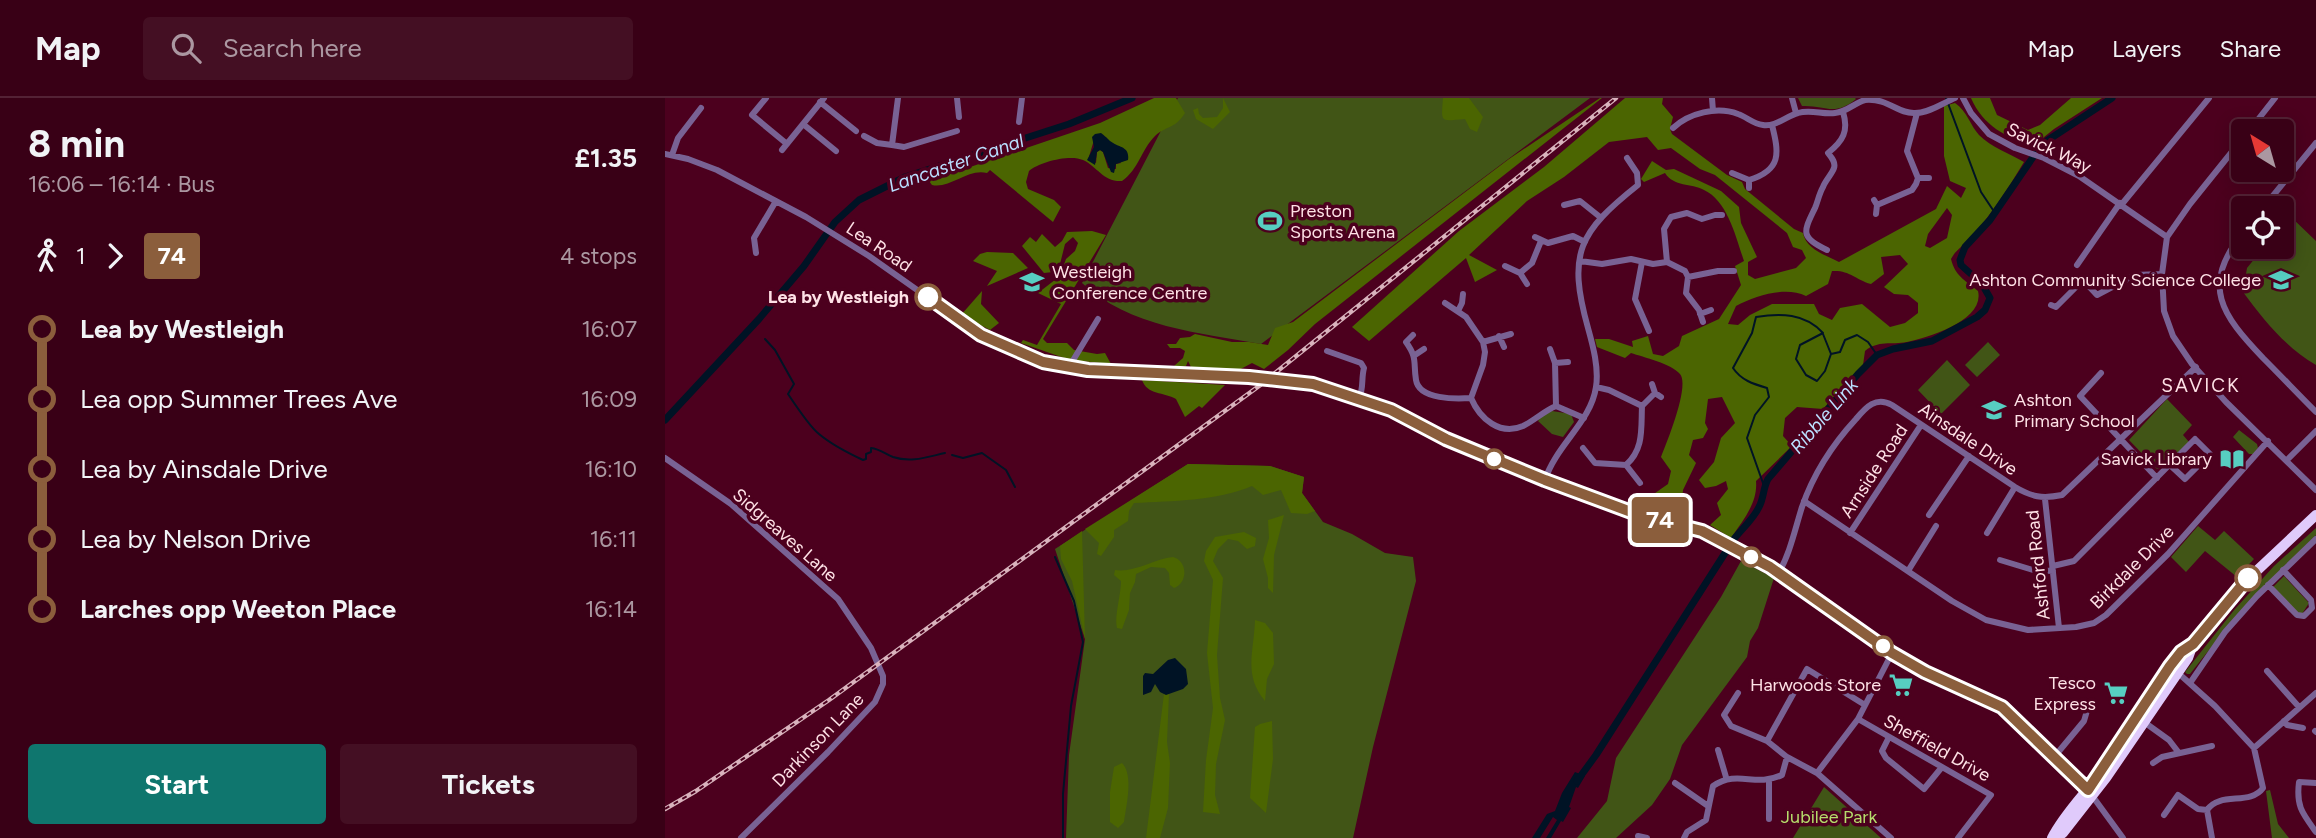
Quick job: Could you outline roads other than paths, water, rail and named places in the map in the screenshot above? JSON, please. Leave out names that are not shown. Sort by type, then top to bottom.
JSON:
[{"type":"highway","points":[[2054,838],[2063,833],[2173,669],[2181,652],[2193,644],[2248,579],[2316,515]]},
{"type":"street","points":[[766,98],[752,115],[787,144]]},
{"type":"street","points":[[892,145],[898,98]]},
{"type":"street","points":[[957,98],[960,117]]},
{"type":"street","points":[[1019,122],[1022,98]]},
{"type":"street","points":[[1712,98],[1713,111]]},
{"type":"street","points":[[1793,98],[1796,113]]},
{"type":"street","name":"Savick Way","points":[[1963,98],[1989,134],[2079,176],[2167,237]]},
{"type":"street","points":[[2077,265],[2121,204],[2209,98]]},
{"type":"street","points":[[2258,119],[2275,98]]},
{"type":"street","points":[[1674,128],[1681,121],[1713,111],[1740,114],[1762,125],[1772,125],[1796,113],[1843,112],[1865,100],[1886,99],[1909,113],[1917,113],[1954,99]]},
{"type":"street","points":[[782,150],[822,100],[856,131]]},
{"type":"street","points":[[668,155],[701,108]]},
{"type":"street","points":[[1827,250],[1811,241],[1805,228],[1822,188],[1834,168],[1834,160],[1825,155],[1844,137],[1847,128],[1843,112]]},
{"type":"street","points":[[1876,214],[1875,203],[1912,190],[1918,178],[1907,151],[1917,113]]},
{"type":"street","points":[[803,124],[836,151]]},
{"type":"street","points":[[1732,173],[1749,184],[1773,167],[1777,158],[1777,143],[1772,125]]},
{"type":"street","points":[[864,136],[877,143],[904,147],[957,131]]},
{"type":"street","points":[[947,134],[950,143]]},
{"type":"street","points":[[2294,170],[2316,143]]},
{"type":"street","name":"Lea Road","points":[[668,155],[717,170],[825,227],[981,335],[1043,362],[1088,370],[1249,377],[1313,384],[1391,410],[1446,439],[1545,480],[1642,516],[1702,531],[1778,574],[1892,653],[1943,682],[2002,707],[2090,793],[2123,838]]},
{"type":"street","points":[[1545,480],[1550,463],[1584,418],[1596,387],[1595,357],[1577,275],[1585,242],[1600,217],[1638,185],[1637,173],[1627,158]]},
{"type":"street","points":[[2231,159],[2167,237],[2162,274],[2162,295],[2167,323],[2183,352],[2226,402],[2316,490]]},
{"type":"street","points":[[1918,178],[1929,178]]},
{"type":"street","points":[[2273,196],[2284,182]]},
{"type":"street","points":[[1564,205],[1579,198],[1600,217]]},
{"type":"street","points":[[756,253],[754,238],[776,201]]},
{"type":"street","points":[[1667,262],[1664,229],[1671,217],[1687,213],[1702,219],[1722,215]]},
{"type":"street","points":[[1797,227],[1805,228]]},
{"type":"street","points":[[1520,273],[1532,263],[1538,239],[1555,243],[1573,236],[1585,242]]},
{"type":"street","points":[[2231,251],[2222,272],[2221,293],[2227,314],[2239,333],[2316,412]]},
{"type":"street","points":[[1580,261],[1612,264],[1632,259],[1667,262],[1685,271],[1688,278],[1686,293],[1703,322]]},
{"type":"street","points":[[1643,262],[1635,299],[1649,331]]},
{"type":"street","points":[[1505,266],[1520,273],[1527,284]]},
{"type":"street","points":[[1688,278],[1718,271],[1734,271]]},
{"type":"street","points":[[2051,305],[2056,307],[2083,280],[2097,295],[2135,275],[2162,274]]},
{"type":"street","points":[[1458,311],[1463,294]]},
{"type":"street","points":[[1445,303],[1466,317],[1483,342],[1483,365],[1471,398]]},
{"type":"street","points":[[1700,314],[1711,310]]},
{"type":"street","points":[[1069,367],[1098,319]]},
{"type":"street","points":[[1483,342],[1511,334]]},
{"type":"street","points":[[1413,335],[1406,342],[1415,355],[1416,384],[1420,390],[1448,400],[1471,398]]},
{"type":"street","points":[[1499,336],[1504,346]]},
{"type":"street","points":[[1335,354],[1338,344]]},
{"type":"street","points":[[1415,355],[1424,349]]},
{"type":"street","points":[[1551,349],[1555,363],[1556,406]]},
{"type":"street","points":[[1327,351],[1361,363],[1364,368],[1364,384],[1359,398]]},
{"type":"street","points":[[1555,363],[1568,362]]},
{"type":"street","points":[[2045,499],[2062,495],[2196,367]]},
{"type":"street","points":[[2101,373],[2080,396],[2157,478]]},
{"type":"street","points":[[1642,406],[1658,395],[1651,384]]},
{"type":"street","points":[[1596,387],[1609,390],[1642,406]]},
{"type":"street","points":[[1471,398],[1482,417],[1502,428],[1515,429],[1526,425],[1542,412],[1556,406],[1584,418]]},
{"type":"street","name":"Ainsdale Drive","points":[[1778,574],[1784,565],[1804,501],[1818,472],[1836,443],[1871,404],[1887,402],[2015,487],[2031,496],[2045,499]]},
{"type":"street","points":[[1583,448],[1595,463],[1626,465],[1640,447],[1642,406]]},
{"type":"street","name":"Arnside Road","points":[[1850,533],[1921,425]]},
{"type":"street","points":[[2287,460],[2316,431]]},
{"type":"street","points":[[2000,560],[2033,570],[2053,568],[2074,561],[2170,465],[2196,439],[2210,454],[2185,479],[2170,465]]},
{"type":"street","name":"Birkdale Drive","points":[[1804,501],[1952,601],[1986,620],[2028,630],[2059,628],[2094,623],[2106,615],[2168,554],[2268,442]]},
{"type":"street","points":[[1929,515],[1969,456]]},
{"type":"street","name":"Sidgreaves Lane","points":[[665,458],[731,504],[838,599],[871,648]]},
{"type":"street","points":[[1626,465],[1640,483]]},
{"type":"street","points":[[1987,533],[2015,487]]},
{"type":"street","name":"Ashford Road","points":[[2045,499],[2059,628]]},
{"type":"street","points":[[1908,571],[1936,526]]},
{"type":"street","points":[[2190,682],[2225,632],[2267,585],[2316,539]]},
{"type":"street","points":[[2267,585],[2297,614],[2304,616],[2312,608],[2311,600],[2283,570]]},
{"type":"street","name":"Darkinson Lane","points":[[741,838],[874,702],[883,684],[882,673],[871,648]]},
{"type":"street","points":[[1817,773],[1858,719],[1892,653]]},
{"type":"street","points":[[1766,741],[1807,669],[1865,705]]},
{"type":"street","points":[[2173,669],[2190,682],[2254,748],[2263,788],[2253,796],[2215,802],[2207,810]]},
{"type":"street","points":[[2267,671],[2299,708]]},
{"type":"street","points":[[1738,693],[1724,715],[1731,726],[1766,741],[1787,757],[1817,773],[1891,838]]},
{"type":"street","points":[[2254,748],[2316,693]]},
{"type":"street","points":[[2055,756],[2084,721],[2089,704]]},
{"type":"street","name":"Sheffield Drive","points":[[1858,719],[1991,795],[1958,838]]},
{"type":"street","points":[[2140,719],[2169,740],[2179,753]]},
{"type":"street","points":[[2284,721],[2287,725],[2303,728]]},
{"type":"street","points":[[1889,737],[1882,751],[1886,758],[1924,789],[1942,767]]},
{"type":"street","points":[[2154,763],[2162,757],[2212,746]]},
{"type":"street","points":[[1718,750],[1726,777]]},
{"type":"street","points":[[1683,838],[1686,832],[1706,820],[1713,786],[1726,777],[1769,781],[1782,775],[1787,757]]},
{"type":"street","points":[[1769,781],[1769,819]]},
{"type":"street","points":[[2316,783],[2299,782],[2297,795],[2297,804],[2316,832]]},
{"type":"street","points":[[1675,783],[1708,806]]},
{"type":"street","points":[[2164,815],[2178,795],[2198,809],[2207,810]]},
{"type":"street","points":[[2207,810],[2212,838]]},
{"type":"street","points":[[1638,836],[1647,838]]},
{"type":"water","points":[[1101,133],[1123,148],[1128,155],[1128,160],[1116,164],[1114,173],[1100,150],[1097,152],[1095,165],[1087,160],[1094,147],[1092,137]]},
{"type":"water","points":[[1175,658],[1186,669],[1188,684],[1183,689],[1166,695],[1160,692],[1155,684],[1151,692],[1143,695],[1145,673],[1153,674],[1168,660]]},
{"type":"water","points":[[1575,772],[1585,776],[1578,788],[1576,787],[1569,807],[1571,808],[1563,822],[1561,821],[1551,838],[1546,838],[1557,820],[1553,817],[1540,838],[1532,838],[1547,814],[1555,811]]},
{"type":"waterway","name":"Lancaster Canal","points":[[665,420],[759,319],[804,266],[835,222],[859,200],[905,177],[1069,124],[1132,98]]},
{"type":"waterway","points":[[1946,98],[1981,192],[1995,213]]},
{"type":"waterway","name":"Ribble Link","points":[[1577,781],[1734,539],[1757,511],[1768,479],[1877,355],[1932,341],[1985,310],[1990,298],[1982,284],[1961,265],[1965,247],[1990,220],[2042,144],[2112,98]]},
{"type":"waterway","points":[[1764,486],[1747,438],[1755,415],[1769,397],[1767,388],[1748,381],[1733,368],[1752,333],[1756,317],[1792,316],[1816,326],[1823,333],[1800,345],[1796,359],[1806,375],[1817,381],[1825,371],[1831,354]]},
{"type":"waterway","points":[[1823,334],[1831,354],[1840,352],[1845,340],[1857,335],[1868,342],[1877,355]]},
{"type":"waterway","points":[[765,339],[775,350],[794,384],[788,394],[816,431],[835,445],[863,460],[866,459],[866,454],[871,452],[871,448],[906,459],[945,453]]},
{"type":"waterway","points":[[952,455],[963,458],[982,453],[1006,470],[1015,487]]},
{"type":"waterway","points":[[1055,557],[1074,601],[1083,642],[1071,706],[1063,794],[1063,838]]},
{"type":"railway","points":[[665,809],[696,791],[829,700],[1259,386],[1616,98]]},
{"type":"place","name":"Preston Sports Arena","points":[[1270,221]]},
{"type":"place","name":"Ashton Community Science College","points":[[2281,280]]},
{"type":"place","name":"Westleigh Conference Centre","points":[[1032,282]]},
{"type":"place","name":"Lea by Westleigh","points":[[928,297]]},
{"type":"place","name":"Ashton Primary School","points":[[1994,410]]},
{"type":"place","name":"Savick Library","points":[[2232,459]]},
{"type":"place","name":"Harwoods Store","points":[[1901,685]]},
{"type":"place","name":"Tesco Express","points":[[2116,693]]},
{"type":"district","name":"SAVICK","points":[[2201,385]]},
{"type":"park label","name":"Jubilee Park","points":[[1829,817]]}]
